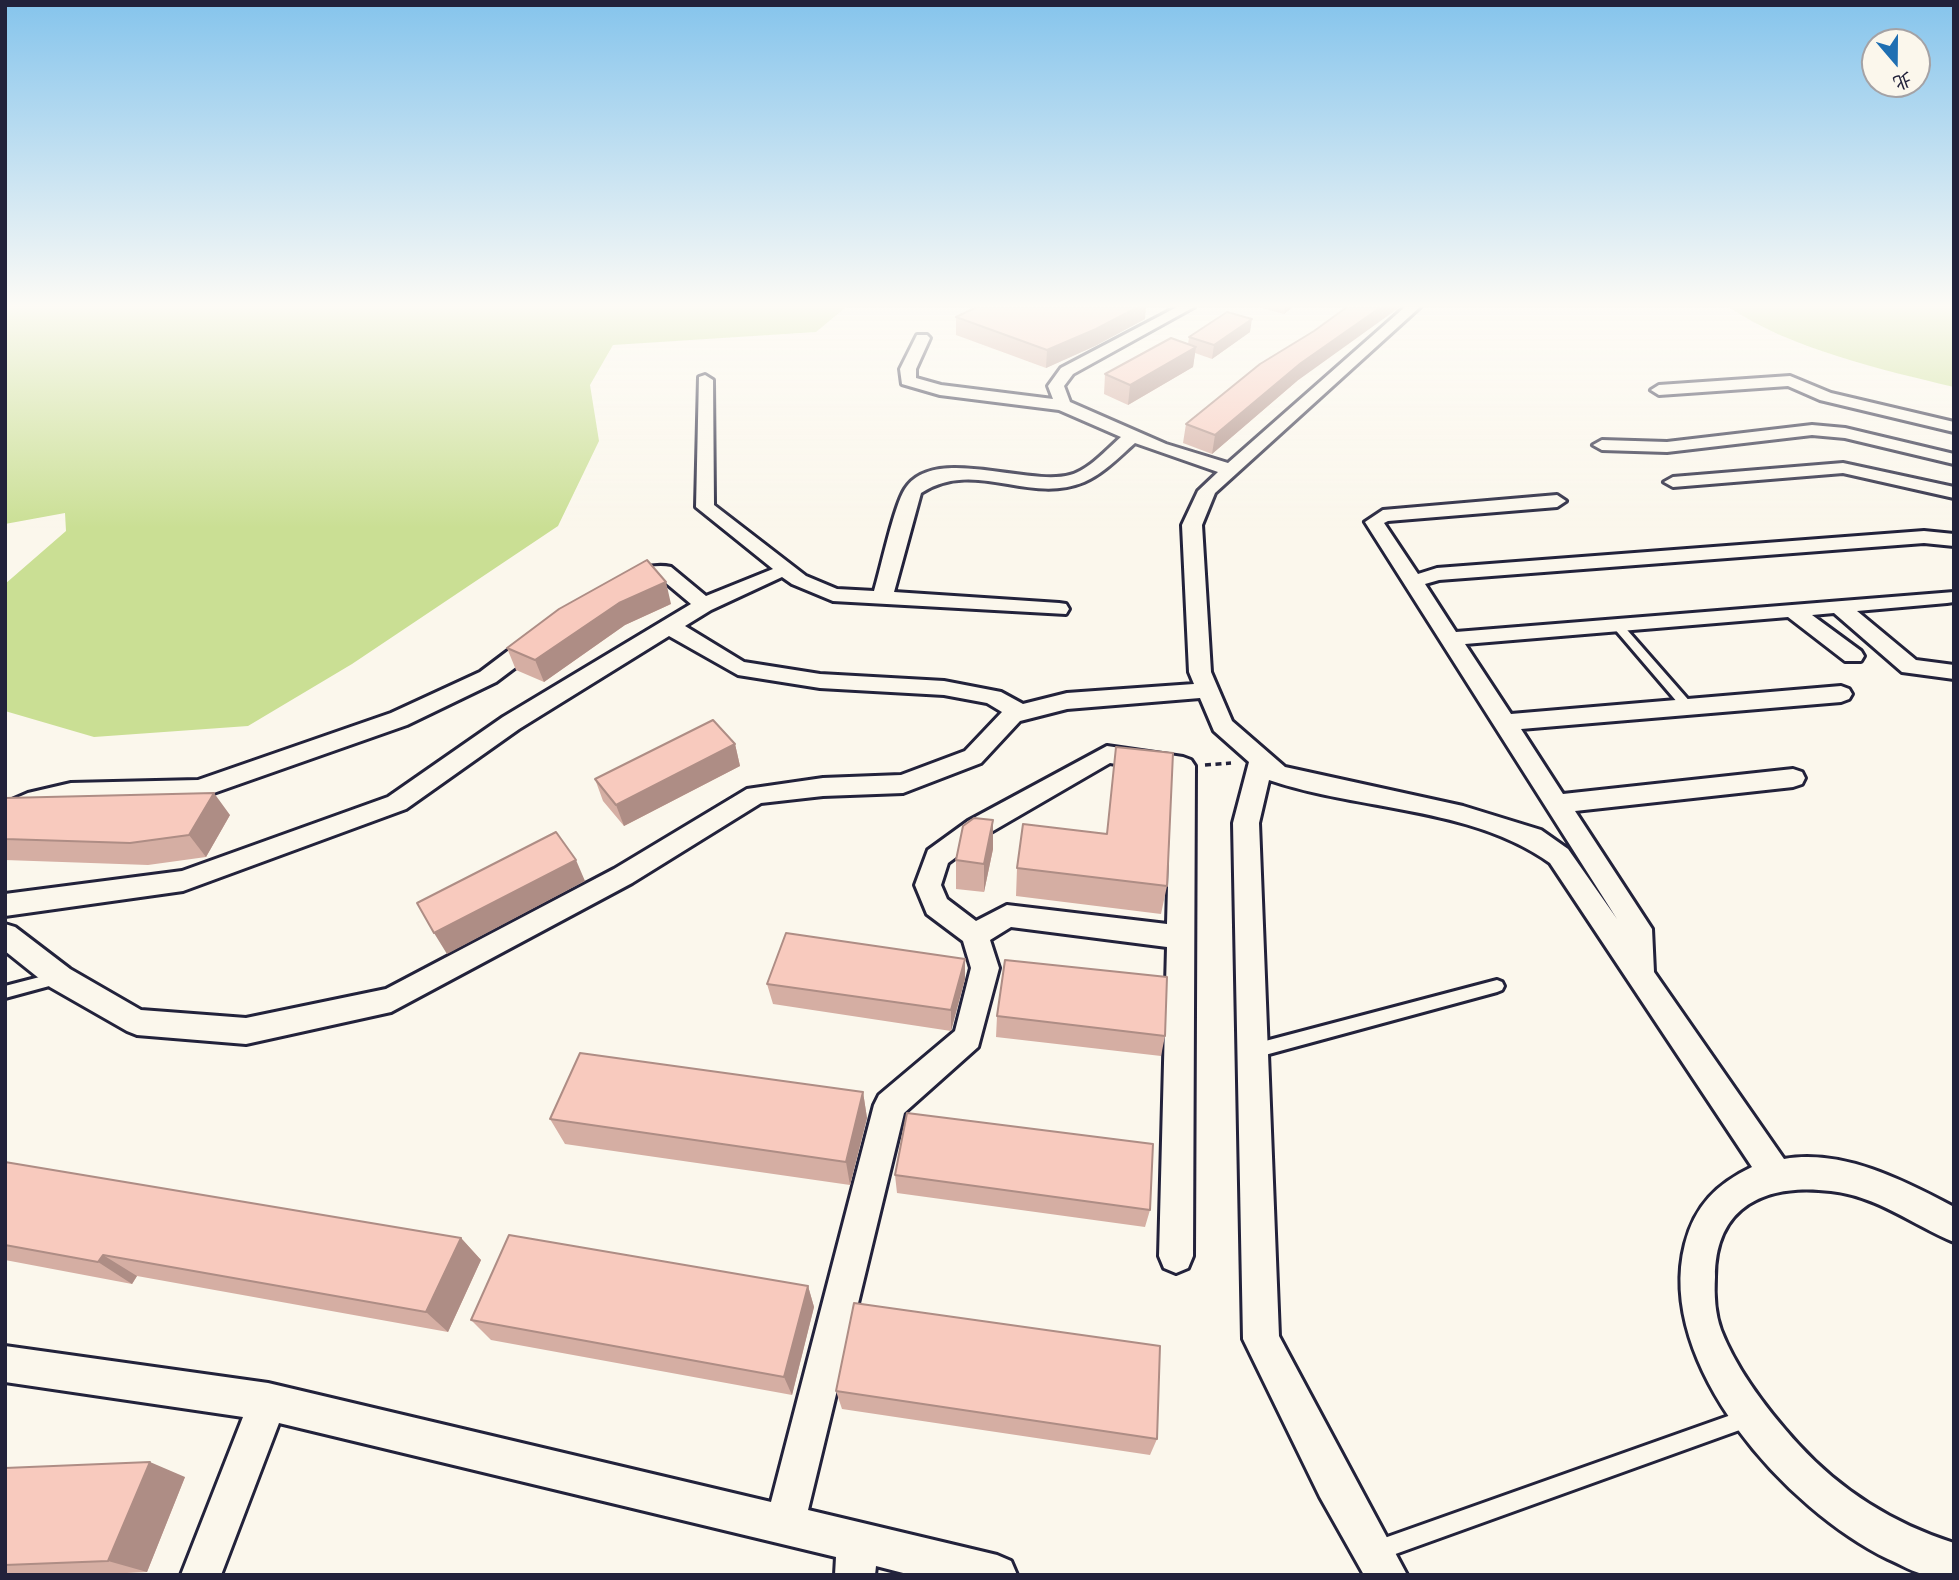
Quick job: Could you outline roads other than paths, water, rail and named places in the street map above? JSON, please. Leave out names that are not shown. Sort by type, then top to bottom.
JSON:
[{"type":"street","points":[[705,381],[705,507],[799,580],[833,595],[1059,609]]},
{"type":"street","points":[[908,381],[940,390],[1063,405],[1160,448],[1231,470]]},
{"type":"street","points":[[1060,381],[1056,386],[1063,405]]},
{"type":"street","points":[[1331,381],[1207,491],[1192,525],[1200,672],[1222,725],[1278,775],[1463,815],[1532,837],[1559,856],[1776,1175]]},
{"type":"street","points":[[1658,390],[1790,381],[1826,397],[1954,427]]},
{"type":"street","points":[[1602,445],[1667,447],[1812,430],[1845,433],[1954,460]]},
{"type":"street","points":[[882,598],[913,491],[925,479],[948,471],[1057,484],[1077,480],[1133,436]]},
{"type":"street","points":[[1673,482],[1843,468],[1954,492]]},
{"type":"street","points":[[1557,501],[1383,516],[1374,523],[1638,929],[1640,975]]},
{"type":"street","points":[[1412,582],[1437,574],[1924,537],[1954,540]]},
{"type":"street","points":[[612,593],[645,574],[664,571],[704,605]]},
{"type":"street","points":[[5,905],[86,897],[183,881],[397,803],[511,723],[669,626],[704,605],[773,575]]},
{"type":"street","points":[[1449,639],[1947,597]]},
{"type":"street","points":[[1839,606],[1910,667],[1954,672]]},
{"type":"street","points":[[1792,610],[1853,656]]},
{"type":"street","points":[[5,814],[37,799],[71,792],[199,789],[399,719],[488,677],[558,624]]},
{"type":"street","points":[[669,626],[738,667],[820,681],[944,688],[993,696],[1021,713]]},
{"type":"street","points":[[5,935],[60,978],[137,1022],[246,1031],[391,1000],[623,876],[756,795],[823,787],[903,784],[973,757],[1012,715],[1067,701],[1208,690]]},
{"type":"street","points":[[1503,723],[1841,694]]},
{"type":"street","points":[[785,1524],[890,1105],[968,1038],[985,968],[975,935],[937,906],[928,885],[937,857],[977,828],[1107,754],[1183,766],[1176,1256]]},
{"type":"street","points":[[1262,760],[1246,823],[1261,1339],[1379,1563]]},
{"type":"street","points":[[1555,804],[1793,778]]},
{"type":"street","points":[[975,935],[1007,916],[1181,937]]},
{"type":"street","points":[[1954,1225],[1895,1193],[1831,1175],[1776,1175],[1733,1192],[1705,1225],[1695,1272],[1704,1330],[1734,1395],[1785,1460],[1851,1516],[1927,1557],[1954,1563]]},
{"type":"street","points":[[5,1364],[268,1402],[785,1524],[856,1558],[997,1575]]},
{"type":"street","points":[[201,1575],[268,1402]]},
{"type":"lane","points":[[1617,625],[1688,707]]},
{"type":"lane","points":[[5,992],[60,978]]},
{"type":"lane","points":[[1253,1051],[1497,986]]},
{"type":"lane","points":[[1379,1563],[1751,1416]]}]
